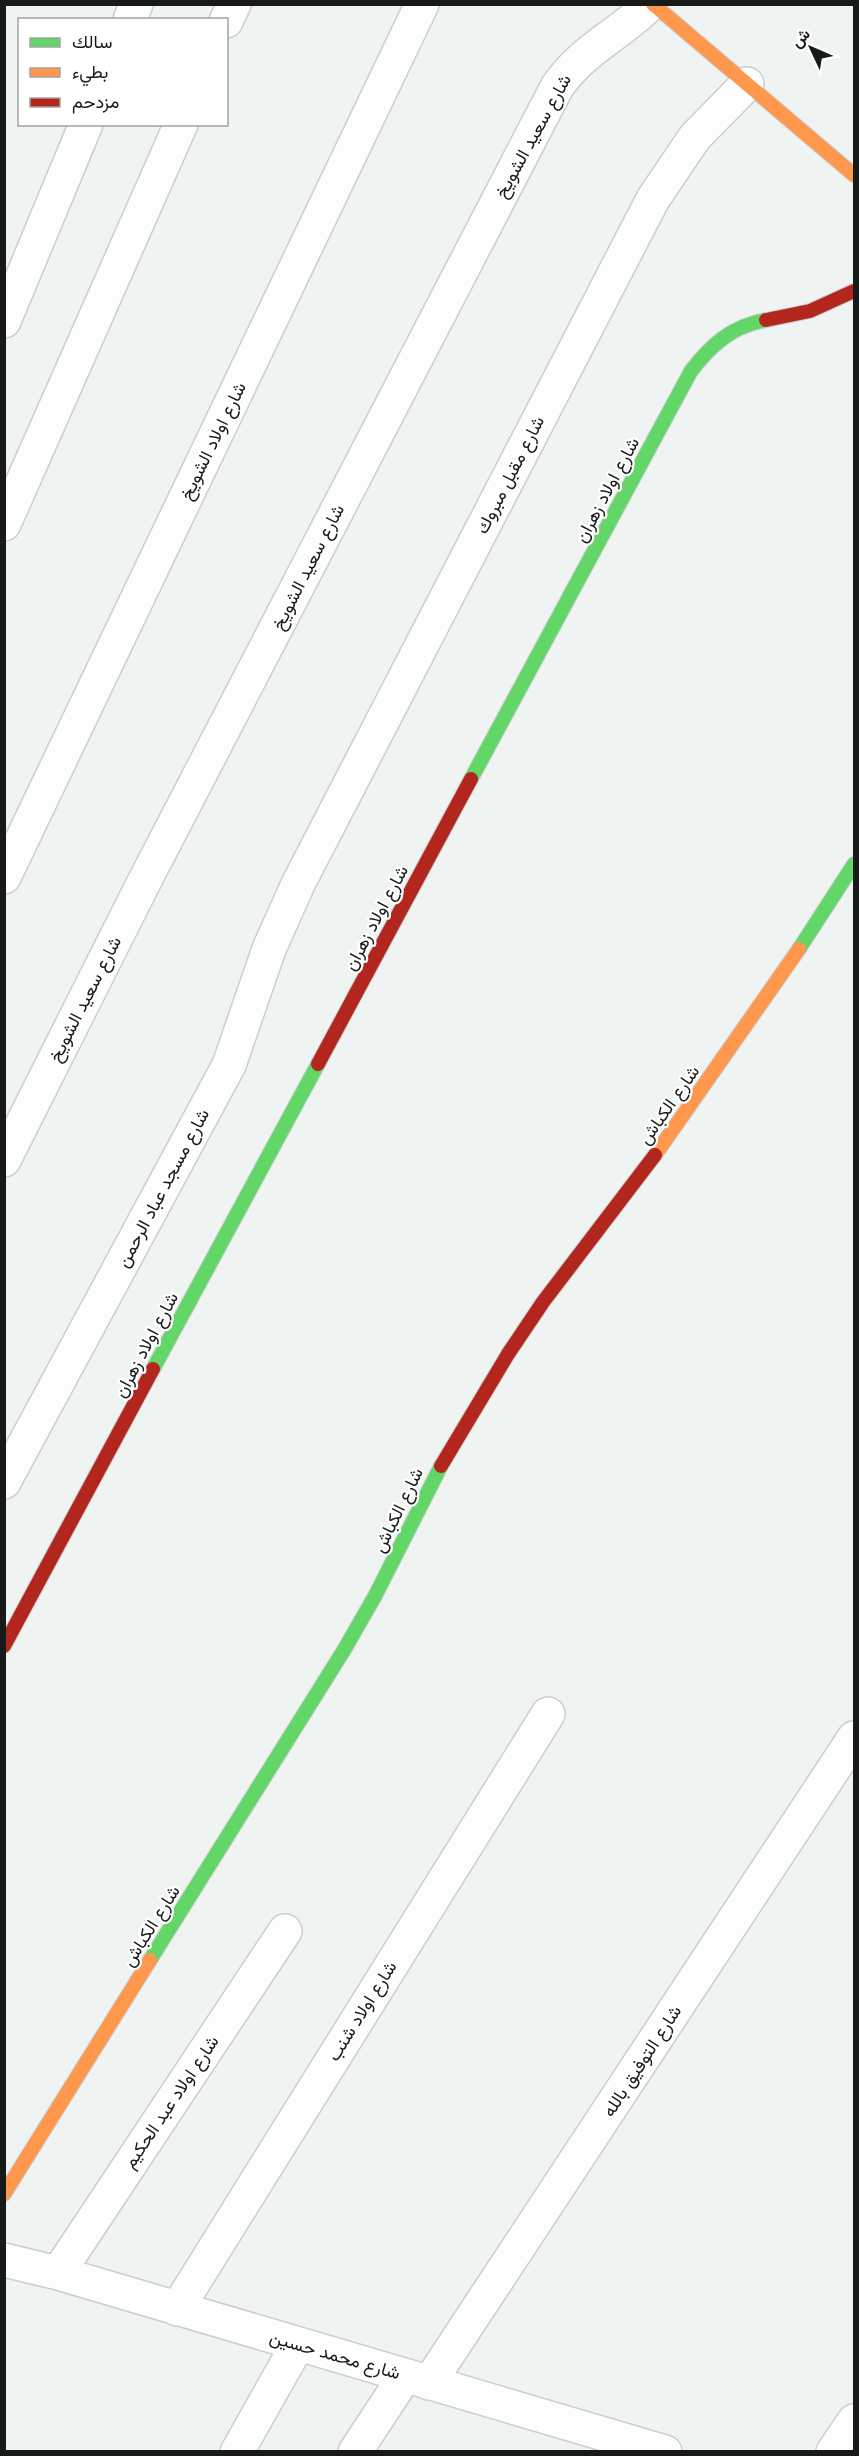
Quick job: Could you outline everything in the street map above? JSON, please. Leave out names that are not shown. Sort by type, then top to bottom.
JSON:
[{"type":"street","points":[[227,18],[234,4]]},
{"type":"street","name":"شارع اولاد الشويخ","points":[[4,877],[422,4]]},
{"type":"street","points":[[651,4],[855,175]]},
{"type":"street","name":"شارع سعيد الشويخ","points":[[4,1160],[148,874],[557,87],[571,68],[588,52],[623,29],[651,4]]},
{"type":"street","name":"شارع مقبل مبروك","points":[[298,884],[653,199],[695,137],[747,84]]},
{"type":"street","points":[[4,321],[85,126]]},
{"type":"street","points":[[4,524],[180,126]]},
{"type":"street","name":"شارع اولاد زهران","points":[[4,1646],[690,371],[705,351],[725,335],[748,324],[801,314],[830,304],[855,291]]},
{"type":"street","name":"شارع الكباش","points":[[4,2194],[344,1650],[375,1596],[437,1472],[502,1362],[543,1302],[672,1134],[797,953],[855,864]]},
{"type":"street","name":"شارع مسجد عباد الرحمن","points":[[4,1482],[229,1065],[269,949],[298,884]]},
{"type":"street","name":"شارع اولاد شنب","points":[[177,2309],[548,1714]]},
{"type":"street","name":"شارع التوفيق بالله","points":[[355,2451],[417,2379],[855,1738]]},
{"type":"street","name":"شارع اولاد عبد الحكيم","points":[[58,2273],[285,1931]]},
{"type":"street","name":"شارع محمد حسين","points":[[4,2260],[58,2273],[665,2451]]},
{"type":"street","points":[[237,2451],[298,2344]]},
{"type":"street","points":[[833,2451],[855,2421]]},
{"type":"traffic: fast","points":[[471,779],[691,371],[723,338],[743,327],[766,320]]},
{"type":"traffic: fast","points":[[799,949],[854,864]]},
{"type":"traffic: fast","points":[[153,1369],[318,1064]]},
{"type":"traffic: fast","points":[[150,1960],[344,1650],[375,1596],[441,1466]]},
{"type":"traffic: slow","points":[[653,4],[854,175]]},
{"type":"traffic: slow","points":[[655,1155],[799,949]]},
{"type":"traffic: slow","points":[[4,2194],[150,1960]]},
{"type":"traffic: jam","points":[[766,320],[810,311],[854,291]]},
{"type":"traffic: jam","points":[[318,1064],[471,779]]},
{"type":"traffic: jam","points":[[441,1466],[508,1354],[543,1302],[655,1155]]},
{"type":"traffic: jam","points":[[4,1646],[153,1369]]}]
